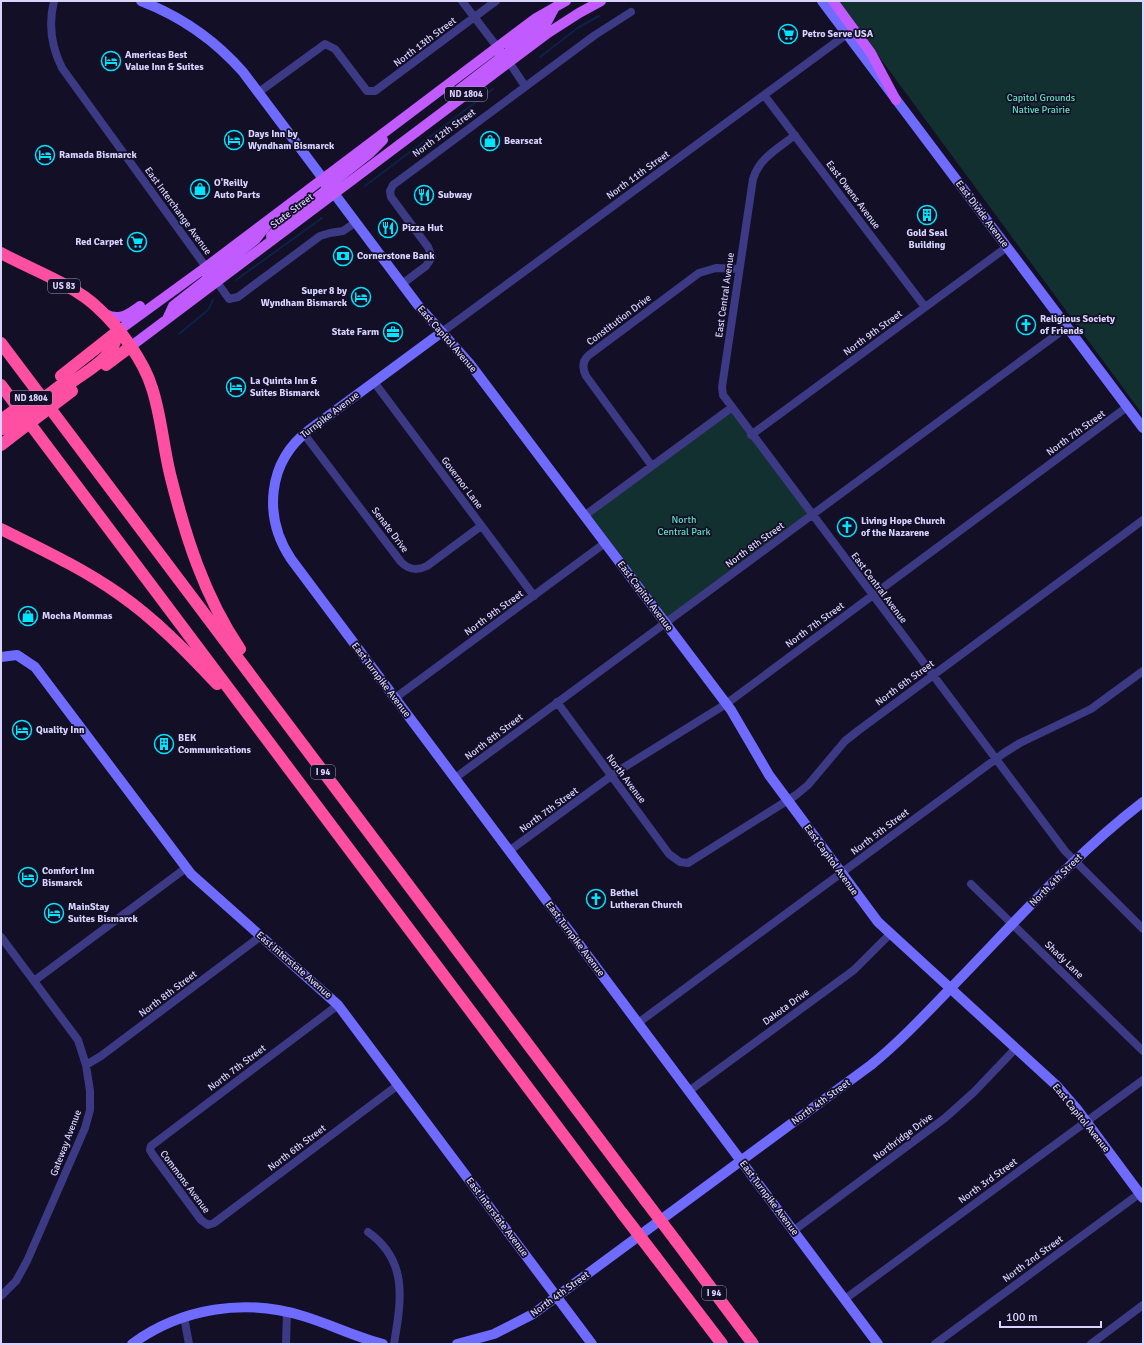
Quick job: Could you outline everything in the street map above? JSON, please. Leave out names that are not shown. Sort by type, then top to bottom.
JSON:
[{"type":"highway","name":"US 83","points":[[1,253],[76,292],[92,302],[104,314],[130,347]]},
{"type":"highway","name":"State Street","points":[[3,433],[66,383],[94,350],[118,331]]},
{"type":"highway","points":[[66,383],[111,352],[118,331]]},
{"type":"highway","name":"I 94","points":[[1,343],[753,1344]]},
{"type":"highway","name":"State Street","points":[[3,433],[66,383],[130,347]]},
{"type":"highway","points":[[130,347],[146,373],[152,388],[168,467],[182,521],[198,566],[216,608],[237,645],[341,792],[356,816]]},
{"type":"highway","name":"I 94","points":[[1,385],[622,1213],[722,1344]]},
{"type":"highway","points":[[1,529],[94,578],[124,598],[152,620],[187,652],[231,699],[305,790]]},
{"type":"main road","name":"State Street","points":[[130,347],[253,255],[396,124],[536,18],[566,1]]},
{"type":"main road","name":"State Street","points":[[118,331],[276,214],[329,186],[456,102],[558,26],[601,1]]},
{"type":"main road","points":[[833,1],[871,53],[896,100]]},
{"type":"main road","points":[[509,62],[506,54],[547,22],[555,7]]},
{"type":"main road","points":[[456,102],[460,89],[500,59],[501,53],[498,48]]},
{"type":"main road","points":[[217,282],[214,278],[216,272],[256,239],[276,214]]},
{"type":"main road","points":[[166,320],[173,306],[206,280],[208,272],[206,267]]},
{"type":"main road","points":[[104,314],[116,318],[127,316],[171,285],[196,274]]},
{"type":"street","name":"East Interchange Avenue","points":[[54,1],[51,16],[51,35],[55,54],[62,68],[206,267]]},
{"type":"street","name":"East Capitol Avenue","points":[[141,1],[175,16],[205,37],[237,65],[259,92],[402,284],[470,364],[726,704],[741,726],[766,770],[788,802],[874,917],[890,934],[1057,1086],[1142,1194]]},
{"type":"street","points":[[462,1],[498,48]]},
{"type":"street","name":"North 13th Street","points":[[259,92],[322,45],[329,45],[335,49],[364,88],[371,92],[378,90],[496,1]]},
{"type":"street","name":"East Divide Avenue","points":[[822,1],[1143,428]]},
{"type":"street","name":"North 12th Street","points":[[402,284],[428,264],[431,254],[392,200],[390,194],[391,187],[401,177],[602,30],[632,12]]},
{"type":"street","name":"North 11th Street","points":[[442,332],[847,34]]},
{"type":"street","points":[[509,62],[525,86]]},
{"type":"street","name":"East Owens Avenue","points":[[764,95],[925,307]]},
{"type":"street","name":"East Central Avenue","points":[[795,135],[766,158],[754,175],[722,388],[723,395],[751,435],[995,759],[1074,861],[1143,929]]},
{"type":"street","points":[[217,282],[229,299],[238,297],[320,236],[343,231],[356,222]]},
{"type":"street","name":"North 9th Street","points":[[751,435],[1007,247]]},
{"type":"street","name":"Constitution Drive","points":[[652,466],[586,376],[583,368],[584,360],[699,273],[716,268],[739,269]]},
{"type":"street","name":"North 8th Street","points":[[455,778],[1067,327]]},
{"type":"street","name":"Turnpike Avenue","points":[[276,532],[272,508],[275,481],[285,457],[304,434],[442,332]]},
{"type":"street","name":"Governor Lane","points":[[374,382],[534,596]]},
{"type":"street","name":"North 7th Street","points":[[510,851],[611,776],[726,704],[1128,407]]},
{"type":"street","points":[[584,516],[731,408]]},
{"type":"street","name":"Senate Drive","points":[[304,434],[401,562],[408,568],[418,569],[427,566],[481,526]]},
{"type":"street","name":"North 6th Street","points":[[684,864],[697,858],[788,802],[808,785],[850,737],[1143,520]]},
{"type":"street","name":"East Turnpike Avenue","points":[[276,532],[291,559],[878,1344]]},
{"type":"street","name":"North 9th Street","points":[[395,698],[605,543]]},
{"type":"street","name":"East Interstate Avenue","points":[[1,657],[17,655],[35,668],[186,868],[203,886],[338,1005],[592,1344]]},
{"type":"street","name":"North 5th Street","points":[[638,1023],[995,759],[1020,743],[1091,709],[1143,671]]},
{"type":"street","name":"North Avenue","points":[[557,702],[672,857],[684,864]]},
{"type":"street","name":"North 4th Street","points":[[457,1344],[475,1342],[516,1324],[556,1297],[876,1061],[905,1035],[951,989],[1074,861],[1108,830],[1143,802]]},
{"type":"street","points":[[34,981],[186,868]]},
{"type":"street","name":"Shady Lane","points":[[971,884],[1143,1051]]},
{"type":"street","name":"Dakota Drive","points":[[689,1091],[854,970],[890,934]]},
{"type":"street","name":"North 8th Street","points":[[86,1065],[97,1059],[261,936]]},
{"type":"street","name":"Gateway Avenue","points":[[1,937],[74,1035],[80,1046],[86,1065],[91,1101],[85,1128],[24,1268],[16,1281],[1,1296]]},
{"type":"street","name":"North 7th Street","points":[[150,1148],[155,1142],[338,1005]]},
{"type":"street","name":"Northridge Drive","points":[[793,1230],[945,1118],[986,1081],[1016,1048]]},
{"type":"street","name":"North 3rd Street","points":[[845,1299],[1143,1080]]},
{"type":"street","name":"North 6th Street","points":[[208,1225],[398,1085]]},
{"type":"street","name":"Commons Avenue","points":[[150,1148],[153,1155],[201,1220],[208,1225]]},
{"type":"street","name":"North 2nd Street","points":[[935,1344],[1142,1194]]},
{"type":"street","points":[[368,1232],[381,1242],[389,1252],[397,1273],[400,1300],[394,1344]]},
{"type":"street","points":[[1091,1344],[1143,1305]]},
{"type":"street","points":[[132,1344],[156,1329],[184,1317],[212,1310],[240,1307],[287,1311],[383,1344]]},
{"type":"street","points":[[286,1344],[287,1311]]},
{"type":"street","points":[[184,1317],[190,1344]]},
{"type":"green space","name":"Capitol Grounds Native Prairie","points":[[838,1],[1143,1],[1143,415]]},
{"type":"green space","name":"North Central Park","points":[[731,408],[812,515],[665,623],[584,516]]},
{"type":"waterway","points":[[540,57],[579,27],[599,16]]},
{"type":"waterway","points":[[365,186],[493,89]]},
{"type":"waterway","points":[[236,280],[322,218]]},
{"type":"waterway","points":[[179,334],[208,310],[213,300]]},
{"type":"place","name":"Petro Serve USA","points":[[788,34]]},
{"type":"place","name":"Americas Best Value Inn & Suites","points":[[111,61]]},
{"type":"place","name":"Days Inn by Wyndham Bismarck","points":[[234,140]]},
{"type":"place","name":"Bearscat","points":[[490,141]]},
{"type":"place","name":"Ramada Bismarck","points":[[45,155]]},
{"type":"place","name":"O'Reilly Auto Parts","points":[[200,189]]},
{"type":"place","name":"Subway","points":[[424,195]]},
{"type":"place","name":"Gold Seal Building","points":[[927,215]]},
{"type":"place","name":"Pizza Hut","points":[[388,228]]},
{"type":"place","name":"Red Carpet","points":[[137,242]]},
{"type":"place","name":"Cornerstone Bank","points":[[343,256]]},
{"type":"place","name":"Super 8 by Wyndham Bismarck","points":[[361,297]]},
{"type":"place","name":"Religious Society of Friends","points":[[1026,325]]},
{"type":"place","name":"State Farm","points":[[393,332]]},
{"type":"place","name":"La Quinta Inn & Suites Bismarck","points":[[236,387]]},
{"type":"place","name":"Living Hope Church of the Nazarene","points":[[847,527]]},
{"type":"place","name":"Mocha Mommas","points":[[28,616]]},
{"type":"place","name":"Quality Inn","points":[[22,730]]},
{"type":"place","name":"BEK Communications","points":[[164,744]]},
{"type":"place","name":"Comfort Inn Bismarck","points":[[28,877]]},
{"type":"place","name":"Bethel Lutheran Church","points":[[596,899]]},
{"type":"place","name":"MainStay Suites Bismarck","points":[[54,913]]}]
